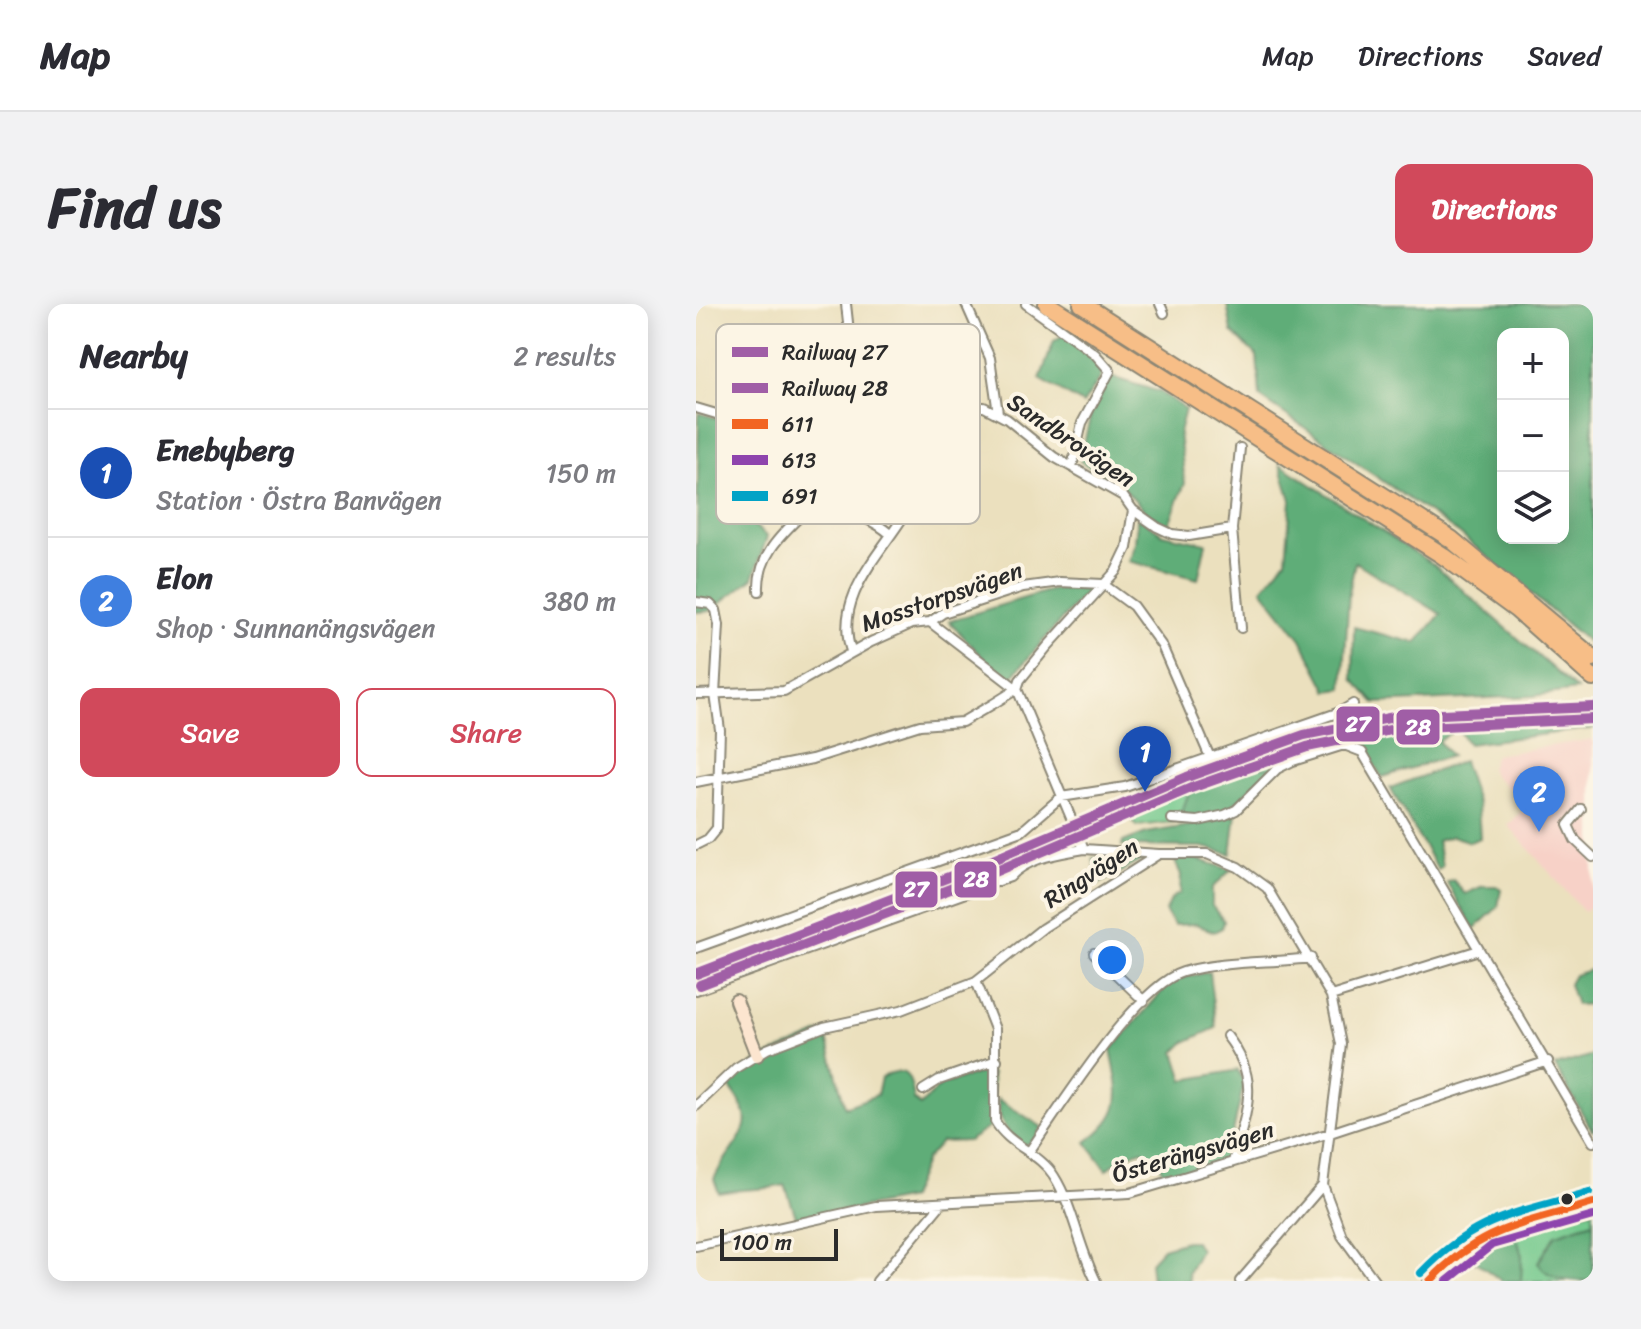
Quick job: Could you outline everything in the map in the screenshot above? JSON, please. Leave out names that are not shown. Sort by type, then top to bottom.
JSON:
[{"type":"highway","points":[[1047,304],[1442,555],[1587,659]]},
{"type":"highway","points":[[1082,304],[1451,539],[1587,659],[1593,678]]},
{"type":"main road","points":[[736,1001],[757,1055]]},
{"type":"main road","points":[[1431,1280],[1466,1245],[1486,1233],[1524,1219],[1593,1203]]},
{"type":"street","points":[[846,304],[848,324]]},
{"type":"street","points":[[966,304],[975,324]]},
{"type":"street","points":[[1026,304],[1095,354],[1110,371],[1082,423],[1072,467]]},
{"type":"street","points":[[980,336],[990,358],[998,413]]},
{"type":"street","name":"Sandbrovägen","points":[[980,407],[998,413],[1072,467],[1123,496],[1133,510],[1172,534],[1189,536],[1232,529]]},
{"type":"street","points":[[696,408],[716,414]]},
{"type":"street","points":[[1240,448],[1232,529],[1241,628]]},
{"type":"street","points":[[696,782],[812,759],[920,725],[962,722],[1017,689],[1033,664],[1124,558],[1133,510]]},
{"type":"street","points":[[759,591],[758,580],[774,541],[792,524]]},
{"type":"street","points":[[876,524],[890,534]]},
{"type":"street","points":[[851,651],[847,617],[863,574],[897,524]]},
{"type":"street","name":"Mosstorpsvägen","points":[[696,694],[784,691],[851,651],[911,624],[930,622],[943,613],[1023,587],[1060,582],[1103,584]]},
{"type":"street","points":[[1103,584],[1133,606],[1162,646],[1209,755]]},
{"type":"street","points":[[696,602],[710,604],[719,619],[715,694],[720,730],[714,833],[696,845]]},
{"type":"street","points":[[930,622],[1017,689],[1084,849]]},
{"type":"street","points":[[696,948],[1022,831],[1061,797],[1125,787],[1209,755],[1340,712],[1353,704]]},
{"type":"street","points":[[1172,819],[1198,821],[1225,815],[1236,810],[1277,769],[1351,745],[1362,752],[1548,1061],[1593,1142]]},
{"type":"street","points":[[1581,809],[1568,825],[1575,840],[1593,857]]},
{"type":"street","points":[[696,990],[1010,877],[1018,868],[1035,860],[1084,849],[1159,854]]},
{"type":"street","name":"Ringvägen","points":[[696,1106],[736,1068],[757,1055],[824,1027],[901,1010],[976,981],[1043,928],[1159,854],[1207,854],[1238,867],[1267,888],[1331,996],[1341,1044],[1323,1185],[1342,1236],[1375,1281]]},
{"type":"street","points":[[1331,996],[1479,950]]},
{"type":"street","points":[[1094,953],[1144,1001]]},
{"type":"street","points":[[1029,1152],[1093,1062],[1164,980],[1185,972],[1311,958]]},
{"type":"street","points":[[976,981],[995,1029],[995,1121],[1002,1134],[1029,1152],[1053,1174],[1081,1252],[1096,1281]]},
{"type":"street","points":[[1227,1036],[1244,1058],[1250,1077],[1249,1098],[1233,1162]]},
{"type":"street","points":[[923,1090],[939,1080],[997,1060]]},
{"type":"street","name":"Österängsvägen","points":[[696,1246],[862,1209],[1130,1193],[1330,1133],[1548,1061]]},
{"type":"street","points":[[1240,1281],[1323,1185]]},
{"type":"street","points":[[877,1281],[942,1203]]},
{"type":"shaded area","points":[[1593,739],[1593,905],[1584,912],[1508,825],[1528,805],[1493,775],[1490,768],[1495,755]]},
{"type":"green space","points":[[1227,304],[1593,304],[1593,646],[1460,534],[1260,397],[1257,356],[1232,332]]},
{"type":"green space","points":[[1066,333],[1102,366],[1101,377],[1083,404],[1040,379],[1054,341]]},
{"type":"green space","points":[[1111,377],[1160,392],[1185,409],[1179,433],[1185,483],[1168,526],[1146,512],[1125,489],[1080,461],[1092,409]]},
{"type":"green space","points":[[699,413],[716,418],[716,524],[753,524],[767,537],[753,578],[710,611],[696,612]]},
{"type":"green space","points":[[1280,464],[1434,565],[1577,690],[1533,696],[1375,703],[1353,679],[1354,627],[1416,643],[1441,614],[1355,562],[1349,593],[1343,689],[1328,691],[1301,639],[1262,589],[1286,560],[1291,500]]},
{"type":"green space","points":[[1137,519],[1163,534],[1206,543],[1198,579],[1128,561],[1135,543]]},
{"type":"green space","points":[[1089,588],[1011,678],[985,660],[949,621],[1054,589]]},
{"type":"green space","points":[[1593,713],[1593,728],[1468,744],[1457,729],[1438,741],[1451,756],[1382,777],[1362,745],[1352,741],[1348,729]]},
{"type":"green space","points":[[1348,729],[1352,741],[1311,749],[1271,768],[1256,765],[1237,773],[1224,769]]},
{"type":"green space","points":[[1463,761],[1478,805],[1480,838],[1470,842],[1452,836],[1437,841],[1442,866],[1438,870],[1390,788]]},
{"type":"green space","points":[[1256,765],[1271,768],[1230,808],[1184,821],[1181,815],[1193,781],[1224,769],[1237,773]]},
{"type":"green space","points":[[1193,781],[1181,815],[1184,821],[1137,826],[1127,815],[1131,806]]},
{"type":"green space","points":[[1236,814],[1231,854],[1203,847],[1122,846],[1123,842],[1146,833],[1211,822]]},
{"type":"green space","points":[[1072,833],[1076,844],[1062,855],[864,924],[868,917],[1029,855]]},
{"type":"green space","points":[[1139,855],[1146,858],[1099,884],[1093,858]]},
{"type":"green space","points":[[1194,858],[1231,870],[1212,888],[1212,906],[1224,921],[1222,928],[1214,932],[1196,924],[1174,925],[1165,911],[1172,898],[1180,893],[1181,875],[1174,859]]},
{"type":"green space","points":[[1453,880],[1465,894],[1483,886],[1496,886],[1501,890],[1498,907],[1474,929],[1447,883]]},
{"type":"green space","points":[[1593,969],[1593,1004],[1576,1005],[1569,984],[1574,975]]},
{"type":"green space","points":[[1209,972],[1216,1028],[1185,1042],[1175,1052],[1184,1080],[1238,1070],[1244,1083],[1227,1159],[1164,1177],[1160,1163],[1143,1150],[1123,1156],[1107,1170],[1086,1142],[1108,1121],[1117,1102],[1117,1079],[1111,1050],[1172,980]]},
{"type":"green space","points":[[825,1031],[845,1107],[877,1095],[881,1078],[896,1072],[906,1074],[914,1100],[920,1106],[941,1085],[988,1070],[992,1074],[993,1125],[968,1141],[941,1142],[926,1159],[910,1198],[797,1220],[785,1185],[719,1193],[714,1179],[738,1141],[746,1121],[738,1098],[726,1083],[760,1059]]},
{"type":"green space","points":[[1593,1055],[1593,1130],[1592,1130],[1555,1066]]},
{"type":"green space","points":[[998,1099],[1042,1127],[1034,1140],[1024,1145],[1007,1131],[999,1114]]},
{"type":"green space","points":[[1593,1210],[1593,1222],[1556,1234],[1538,1263],[1564,1281],[1521,1281],[1522,1256],[1514,1228]]},
{"type":"green space","points":[[1593,1222],[1593,1281],[1562,1279],[1543,1269],[1538,1263],[1556,1234]]},
{"type":"green space","points":[[1514,1228],[1522,1256],[1521,1281],[1502,1281],[1473,1260],[1472,1253],[1484,1241]]},
{"type":"green space","points":[[1195,1241],[1200,1250],[1188,1273],[1189,1281],[1152,1281],[1150,1262],[1163,1248]]},
{"type":"waterway","points":[[1443,718],[1582,723],[1593,719]]},
{"type":"rail line","name":"27","points":[[696,974],[988,862],[1187,777],[1304,735],[1399,716],[1593,707]]},
{"type":"rail line","name":"28","points":[[700,985],[992,873],[1191,788],[1307,747],[1400,728],[1593,719]]},
{"type":"transit line","name":"691","points":[[1421,1273],[1441,1254],[1480,1228],[1519,1212],[1589,1192]]},
{"type":"transit line","name":"611","points":[[1430,1281],[1468,1248],[1487,1238],[1506,1229],[1593,1203]]},
{"type":"transit line","name":"613","points":[[1447,1281],[1492,1245],[1593,1216]]},
{"type":"place","name":"Enebyberg","points":[[1145,792]]},
{"type":"place","name":"Elon","points":[[1539,832]]}]
